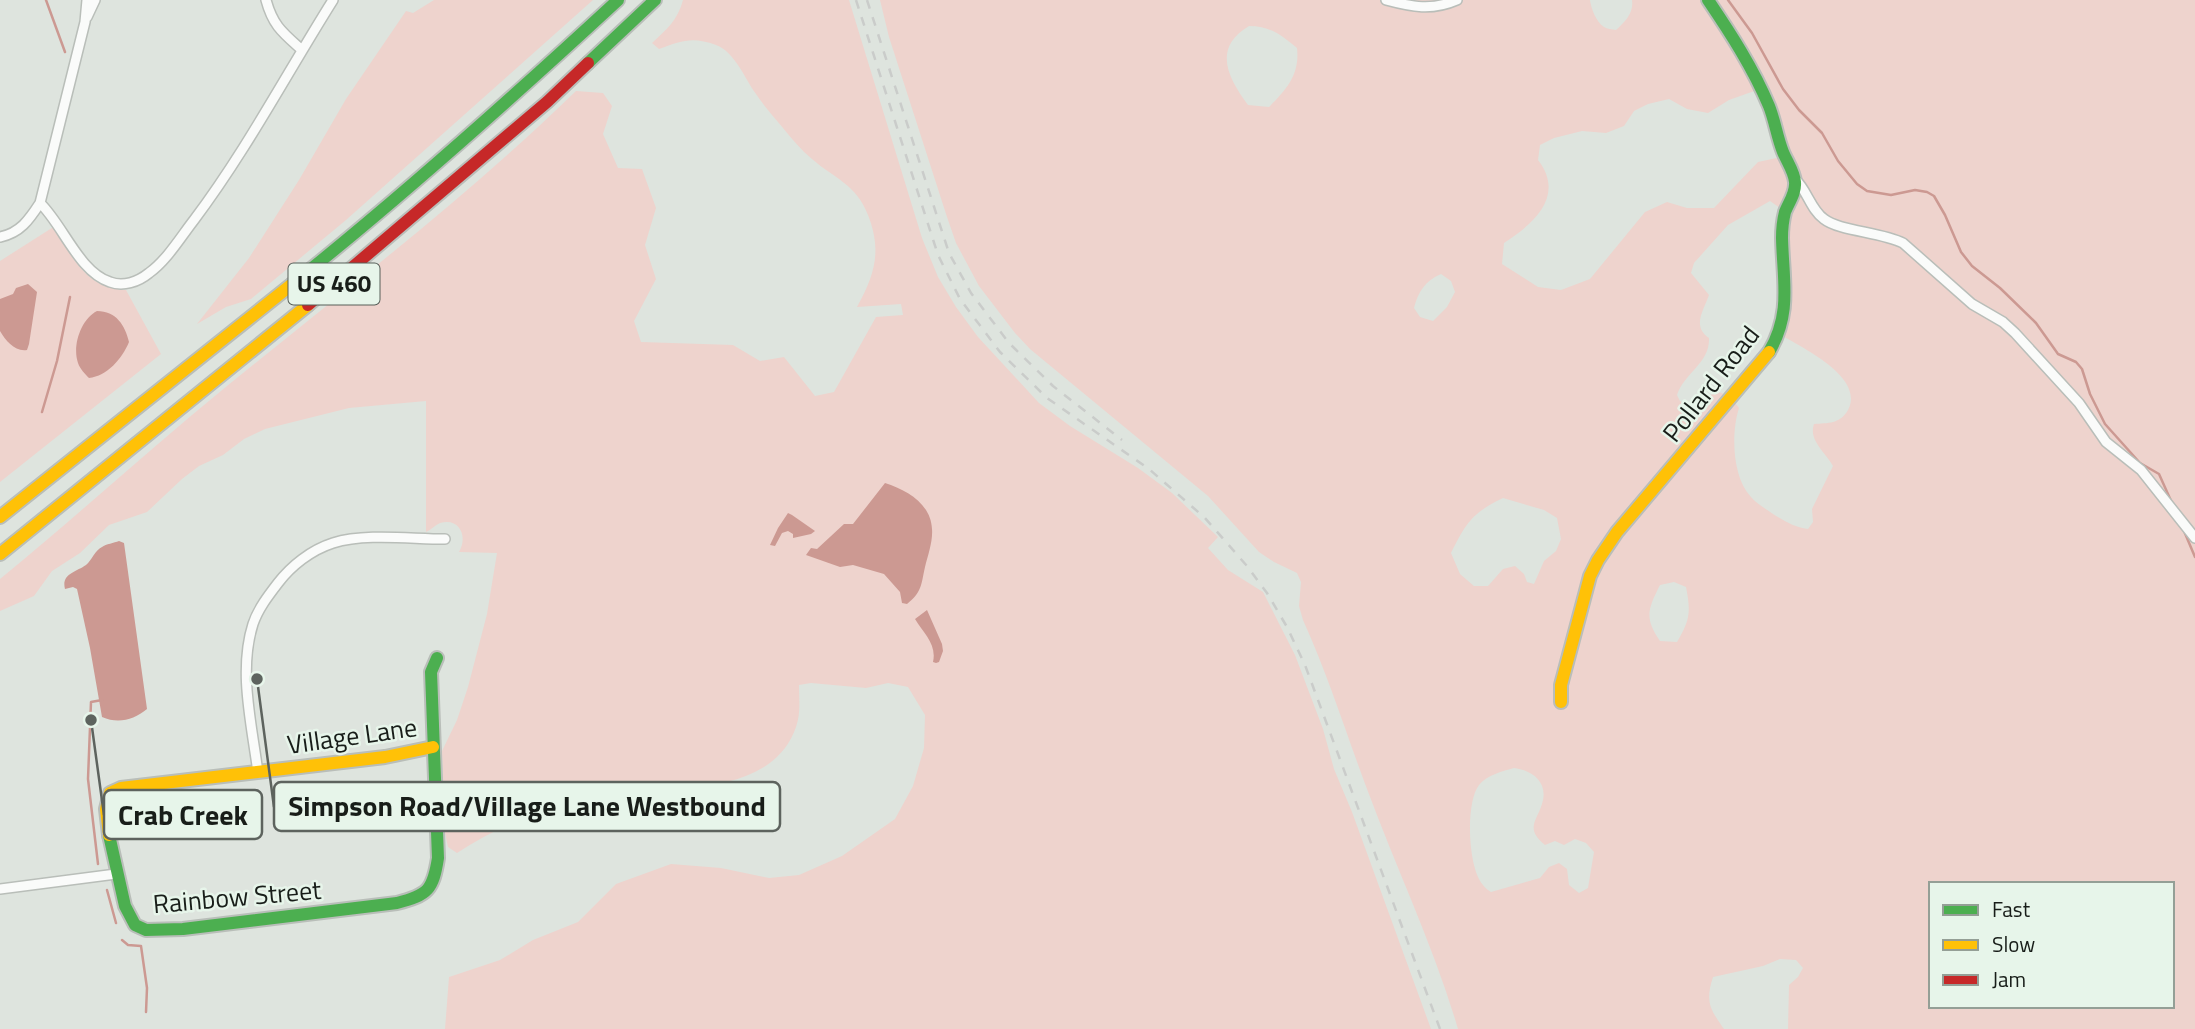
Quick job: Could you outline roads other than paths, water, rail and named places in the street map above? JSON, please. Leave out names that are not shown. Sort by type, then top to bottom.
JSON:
[{"type":"main road","name":"US 460","points":[[0,517],[336,249],[520,90],[618,0]]},
{"type":"main road","name":"US 460","points":[[0,554],[352,270],[547,102],[655,0]]},
{"type":"main road","points":[[1708,0],[1745,55],[1755,75],[1771,110],[1783,153],[1795,179]]},
{"type":"main road","name":"Pollard Road","points":[[1561,702],[1561,685],[1590,576],[1598,560],[1617,532],[1766,357],[1781,332],[1786,305],[1782,230],[1787,205],[1796,188],[1795,179]]},
{"type":"main road","name":"Village Lane","points":[[397,903],[423,897],[434,882],[438,858],[431,672],[437,658]]},
{"type":"main road","name":"Village Lane","points":[[110,793],[121,789],[385,757],[433,747]]},
{"type":"main road","name":"Rainbow Street","points":[[110,793],[106,809],[124,907],[132,923],[148,931],[397,903]]},
{"type":"street","points":[[0,237],[25,226],[40,204],[85,22],[87,0]]},
{"type":"street","points":[[85,22],[95,0]]},
{"type":"street","points":[[266,0],[271,18],[302,50]]},
{"type":"street","points":[[40,204],[51,214],[78,254],[102,279],[120,285],[141,279],[150,273],[169,254],[209,200],[333,0]]},
{"type":"street","points":[[1386,0],[1430,8],[1457,0]]},
{"type":"street","points":[[1795,179],[1826,221],[1891,237],[1903,243],[1972,304],[2003,322],[2079,403],[2106,442],[2141,470],[2195,538]]},
{"type":"street","points":[[258,773],[248,691],[247,652],[254,623],[267,597],[286,572],[313,552],[334,543],[362,539],[445,539]]},
{"type":"street","points":[[0,889],[116,874]]},
{"type":"waterway","points":[[46,0],[65,52]]},
{"type":"waterway","points":[[1728,0],[1752,33],[1783,89],[1822,133],[1838,161],[1857,184],[1867,191],[1891,195],[1915,190],[1934,196],[1961,252],[1972,266],[2000,288],[2036,323],[2058,354],[2076,362],[2082,369],[2090,394],[2105,424],[2140,463],[2159,474],[2172,503]]},
{"type":"waterway","points":[[42,412],[57,361],[70,297]]},
{"type":"waterway","points":[[2184,531],[2195,557]]},
{"type":"waterway","points":[[98,864],[88,779],[91,702],[102,700]]},
{"type":"waterway","points":[[107,890],[116,923]]},
{"type":"waterway","points":[[122,940],[128,945],[141,946],[147,988],[146,1012]]},
{"type":"railway","points":[[856,0],[938,255],[960,299],[1000,352],[1047,398],[1149,469],[1205,518],[1247,566],[1287,627],[1305,665],[1440,1029]]},
{"type":"railway","points":[[867,0],[949,253],[971,293],[1009,343],[1053,386],[1122,440]]},
{"type":"place","name":"Simpson Road/Village Lane Westbound","points":[[257,679]]},
{"type":"place","name":"Crab Creek","points":[[91,720]]}]
